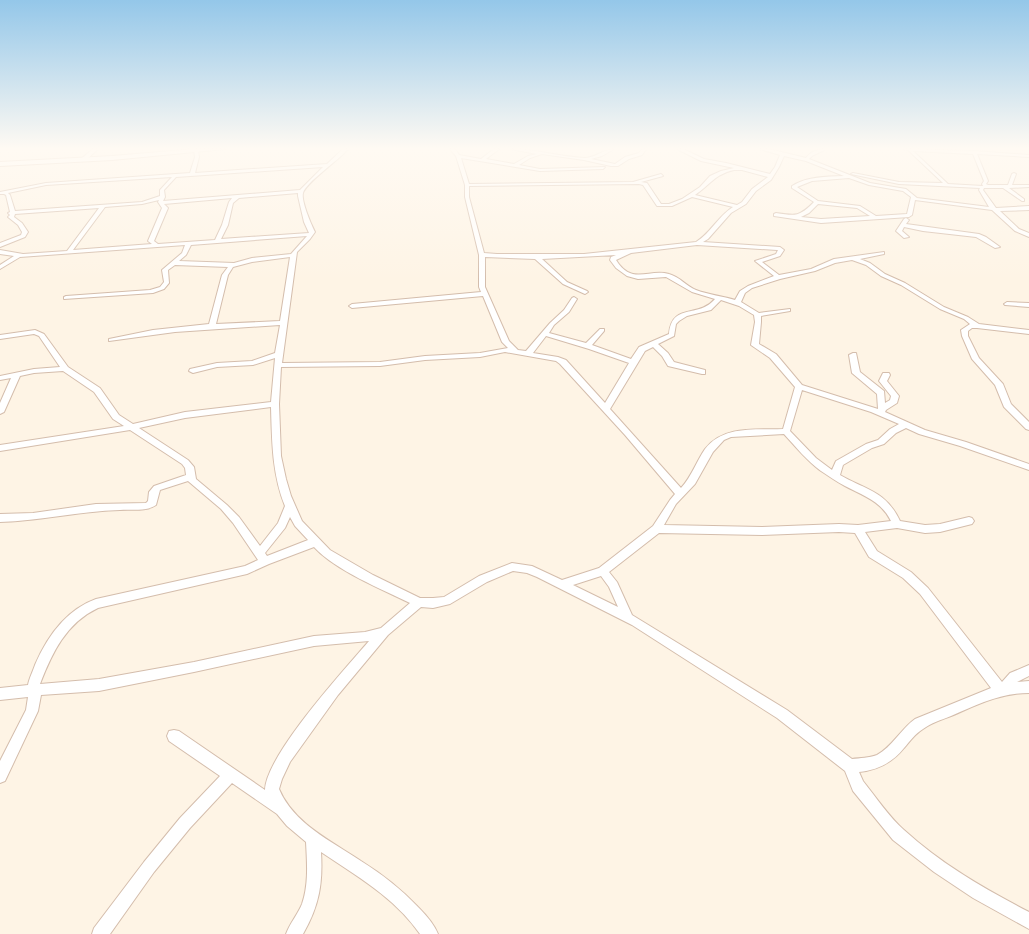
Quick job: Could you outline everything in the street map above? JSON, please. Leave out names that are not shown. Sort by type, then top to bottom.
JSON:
[{"type":"street","points":[[0,245],[22,236],[26,232],[20,224],[12,219],[11,217],[13,215],[11,213],[8,195],[3,193]]},
{"type":"street","points":[[136,247],[151,240],[163,215],[164,208],[161,201],[162,193]]},
{"type":"street","points":[[11,213],[284,193]]},
{"type":"street","points":[[301,193],[300,196],[307,222],[312,230],[311,234],[295,249],[293,255],[278,359],[275,404],[277,456],[281,479],[290,506],[298,523],[315,542],[326,553],[369,578],[419,602],[433,603],[446,601],[483,579],[512,567],[528,569],[541,574],[628,618],[782,714],[850,766],[858,786],[898,835],[952,876],[978,893],[1029,921]]},
{"type":"street","points":[[467,193],[482,254],[482,287],[506,340],[515,351]]},
{"type":"street","points":[[650,193],[662,207],[672,205],[694,193]]},
{"type":"street","points":[[697,244],[706,238],[718,223],[744,203],[752,193]]},
{"type":"street","points":[[803,193],[817,202],[858,207],[875,217]]},
{"type":"street","points":[[907,193],[913,197],[922,200],[961,204],[994,210],[1029,208]]},
{"type":"street","points":[[983,193],[994,210],[1016,230],[1029,235]]},
{"type":"street","points":[[1012,193],[1022,200]]},
{"type":"street","points":[[690,195],[737,207]]},
{"type":"street","points":[[217,241],[225,225],[231,202],[237,197]]},
{"type":"street","points":[[906,237],[899,231],[909,215],[913,197]]},
{"type":"street","points":[[795,218],[807,212],[817,202]]},
{"type":"street","points":[[70,252],[103,206]]},
{"type":"street","points":[[776,215],[821,221],[909,215]]},
{"type":"street","points":[[903,225],[923,230],[977,235],[997,247]]},
{"type":"street","points":[[0,252],[18,256],[311,234]]},
{"type":"street","points":[[151,240],[157,246]]},
{"type":"street","points":[[66,298],[143,293],[158,290],[168,282],[165,270],[184,254],[189,243]]},
{"type":"street","points":[[482,254],[509,257],[598,255],[697,244],[734,244],[778,248],[780,250],[778,255],[758,261],[778,277]]},
{"type":"street","points":[[598,255],[613,258],[629,252]]},
{"type":"street","points":[[738,302],[744,290],[778,277],[802,273],[834,261],[882,252]]},
{"type":"street","points":[[174,263],[234,265],[252,260],[293,255]]},
{"type":"street","points":[[0,267],[18,256]]},
{"type":"street","points":[[537,257],[565,283],[584,292]]},
{"type":"street","points":[[613,258],[616,266],[634,276],[641,278],[661,275],[668,276],[694,290],[738,302],[757,315],[788,310]]},
{"type":"street","points":[[853,258],[868,264],[887,278],[904,284],[942,308],[966,318],[976,326]]},
{"type":"street","points":[[212,326],[225,275],[234,265]]},
{"type":"street","points":[[352,306],[485,294]]},
{"type":"street","points":[[606,409],[642,349],[672,336],[673,324],[680,317],[689,313],[707,309],[719,298]]},
{"type":"street","points":[[528,354],[557,318],[567,311],[574,299]]},
{"type":"street","points":[[1007,304],[1029,305]]},
{"type":"street","points":[[757,315],[758,322],[755,345],[773,356],[799,387],[882,411],[904,425],[922,432],[963,444],[1029,467]]},
{"type":"street","points":[[111,340],[147,333],[212,326],[284,323]]},
{"type":"street","points":[[1029,332],[976,326],[971,326],[964,330],[970,348],[976,359],[999,384],[1007,405],[1029,427]]},
{"type":"street","points":[[587,346],[602,330]]},
{"type":"street","points":[[0,337],[36,332],[40,333],[65,368],[98,390],[116,417],[185,462],[189,467],[190,477],[224,507],[236,520],[262,557]]},
{"type":"street","points":[[545,334],[587,346],[633,362]]},
{"type":"street","points":[[495,351],[506,340]]},
{"type":"street","points":[[654,344],[666,355],[671,364],[702,372]]},
{"type":"street","points":[[193,371],[217,365],[253,363],[278,359],[380,364],[425,358],[480,355],[495,351],[515,351],[550,357],[563,362],[681,494]]},
{"type":"street","points":[[853,356],[856,373],[881,393],[880,399],[882,411]]},
{"type":"street","points":[[0,378],[34,371],[65,368]]},
{"type":"street","points":[[0,412],[17,374]]},
{"type":"street","points":[[882,411],[894,401],[895,396],[883,381],[886,375]]},
{"type":"street","points":[[786,431],[799,387]]},
{"type":"street","points":[[3,447],[131,427],[185,415],[275,404]]},
{"type":"street","points":[[835,476],[839,463],[869,446],[881,442],[893,431],[904,425]]},
{"type":"street","points":[[786,431],[813,460],[835,476],[876,496],[891,511],[897,524]]},
{"type":"street","points":[[562,584],[603,571],[658,529],[672,502],[692,482],[709,450],[721,438],[730,434],[786,431]]},
{"type":"street","points":[[0,518],[34,517],[63,511],[109,506],[148,506],[153,504],[154,492],[157,488],[190,477]]},
{"type":"street","points":[[0,776],[32,711],[36,690],[34,684],[45,656],[55,639],[70,621],[83,610],[96,604],[247,570],[262,557],[282,525],[290,506]]},
{"type":"street","points":[[658,529],[762,531],[839,528],[858,530],[897,524],[924,529],[940,528],[970,521]]},
{"type":"street","points":[[858,530],[873,554],[907,575],[924,591],[1002,690]]},
{"type":"street","points":[[262,557],[315,542]]},
{"type":"street","points":[[603,571],[613,585],[628,618]]},
{"type":"street","points":[[282,810],[272,789],[275,778],[285,758],[334,691],[384,632],[419,602]]},
{"type":"street","points":[[0,694],[100,685],[194,667],[314,641],[365,637],[384,632]]},
{"type":"street","points":[[1002,690],[1006,683],[1014,676],[1029,670]]},
{"type":"street","points":[[850,766],[871,763],[884,758],[920,722],[973,699],[1002,690],[1029,687]]},
{"type":"street","points":[[174,736],[282,810],[313,839],[366,872],[388,889],[424,925],[430,934]]},
{"type":"street","points":[[100,934],[149,867],[185,824],[230,775]]},
{"type":"street","points":[[294,934],[307,911],[313,892],[315,869],[313,839]]}]
